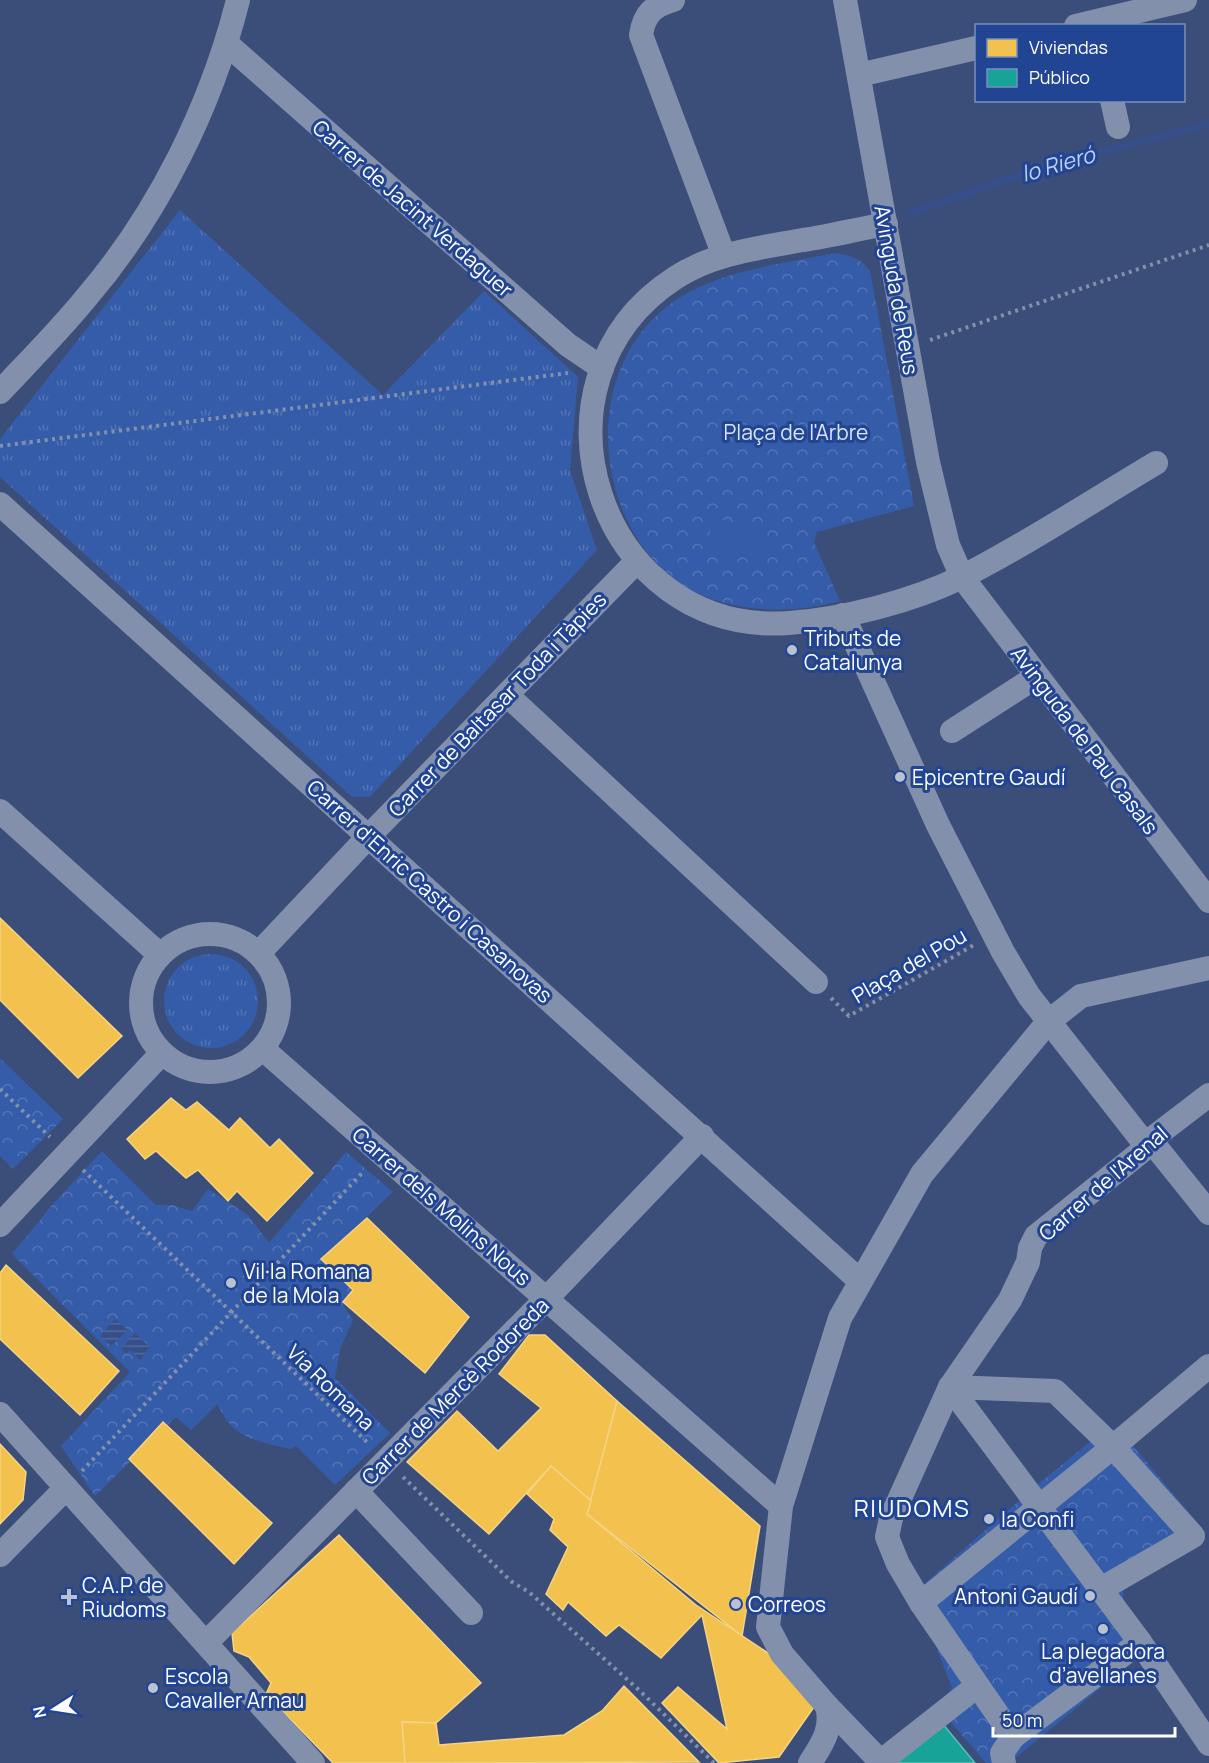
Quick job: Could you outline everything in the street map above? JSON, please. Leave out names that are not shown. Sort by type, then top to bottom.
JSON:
[{"type":"street","points":[[0,392],[87,297],[125,246],[161,190],[191,132],[227,44],[238,0]]},
{"type":"street","points":[[673,0],[660,4],[648,14],[641,35],[724,256]]},
{"type":"street","name":"Avinguda de Reus","points":[[845,0],[907,348],[940,517],[953,559],[962,577]]},
{"type":"street","points":[[1089,18],[1185,0]]},
{"type":"street","name":"Carrer de Jacint Verdaguer","points":[[227,44],[568,345],[602,368]]},
{"type":"street","points":[[859,75],[975,48]]},
{"type":"street","points":[[1112,102],[1118,127]]},
{"type":"street","points":[[886,224],[724,256],[692,268],[652,296],[620,333],[602,368],[590,423],[591,460],[607,514],[637,561],[680,597],[714,613],[732,618],[787,623],[843,615],[898,600],[962,577],[1156,464]]},
{"type":"street","name":"Carrer d'Enric Castro i Casanovas","points":[[0,504],[860,1280]]},
{"type":"street","name":"Carrer de Baltasar Toda i Tàpies","points":[[259,953],[369,836],[637,561]]},
{"type":"street","name":"Avinguda de Pau Casals","points":[[962,577],[1209,901]]},
{"type":"street","points":[[843,615],[938,825],[993,933],[1029,996],[1145,1144],[1152,1142],[1209,1213]]},
{"type":"street","points":[[952,731],[1036,677]]},
{"type":"street","points":[[507,695],[816,982]]},
{"type":"street","points":[[0,811],[160,955]]},
{"type":"street","points":[[209,933],[227,935],[244,942],[259,953],[277,982],[280,1000],[273,1034],[263,1048],[237,1068],[222,1072],[189,1069],[162,1053],[145,1027],[141,996],[144,981],[160,955],[174,943],[191,936],[209,933]]},
{"type":"street","points":[[977,1686],[880,1762],[782,1654],[768,1628],[781,1506],[833,1335],[860,1280],[928,1165],[1048,1022],[1081,996],[1209,968]]},
{"type":"street","name":"Carrer dels Molins Nous","points":[[263,1048],[781,1506]]},
{"type":"street","points":[[0,1225],[162,1053]]},
{"type":"street","name":"Carrer de l'Arenal","points":[[921,1603],[898,1564],[886,1537],[891,1518],[950,1387],[1010,1300],[1028,1262],[1030,1248],[1036,1236],[1142,1151],[1145,1144],[1209,1095]]},
{"type":"street","name":"Carrer de Mercè Rodoreda","points":[[206,1643],[547,1298],[702,1136]]},
{"type":"street","points":[[1013,1737],[921,1603],[1209,1366]]},
{"type":"street","points":[[950,1387],[1055,1391],[1201,1531],[1101,1589]]},
{"type":"street","points":[[950,1387],[1140,1642],[1209,1744]]},
{"type":"street","points":[[0,1414],[314,1763]]},
{"type":"street","points":[[0,1555],[66,1488]]},
{"type":"street","points":[[356,1491],[471,1613]]},
{"type":"street","points":[[1004,1763],[1002,1753],[1013,1737],[1140,1642]]},
{"type":"street","points":[[810,1763],[828,1732],[830,1720],[827,1706]]},
{"type":"path","points":[[907,348],[1209,245]]},
{"type":"path","points":[[0,446],[602,368]]},
{"type":"path","name":"Plaça del Pou","points":[[816,982],[849,1016],[993,933]]},
{"type":"path","name":"Via Romana","points":[[0,1089],[512,1582],[529,1592],[639,1690],[714,1763]]},
{"type":"path","points":[[66,1488],[381,1153]]},
{"type":"green space","points":[[180,210],[383,395],[484,291],[578,377],[570,471],[597,550],[370,797],[352,797],[0,477],[0,439]]},
{"type":"green space","name":"Plaça de l'Arbre","points":[[834,253],[854,258],[870,271],[914,506],[817,532],[814,542],[840,601],[797,609],[774,609],[752,608],[708,598],[670,576],[646,551],[627,520],[615,486],[609,450],[609,414],[617,379],[631,347],[653,319],[671,303],[714,281],[738,273]]},
{"type":"green space","points":[[715,518],[767,532],[760,559],[706,546]]},
{"type":"green space","points":[[211,954],[229,958],[244,968],[254,983],[258,1001],[254,1019],[244,1034],[229,1044],[211,1048],[193,1044],[178,1034],[168,1019],[164,1001],[168,983],[178,968],[193,958]]},
{"type":"green space","points":[[0,1058],[63,1119],[13,1169],[0,1156]]},
{"type":"green space","points":[[102,1151],[156,1205],[172,1205],[192,1211],[208,1189],[248,1215],[269,1243],[346,1152],[393,1192],[322,1259],[353,1290],[343,1305],[353,1320],[340,1349],[335,1378],[390,1433],[335,1485],[296,1446],[290,1449],[268,1444],[238,1432],[230,1425],[218,1404],[191,1430],[176,1417],[95,1496],[61,1446],[130,1372],[12,1254],[53,1204]]},
{"type":"green space","points":[[1119,1429],[1206,1533],[1123,1590],[1125,1627],[1140,1656],[1009,1763],[986,1763],[938,1707],[952,1688],[915,1592],[1037,1485],[1097,1436]]},
{"type":"shaded area","points":[[115,1319],[128,1330],[111,1346],[100,1336]]},
{"type":"shaded area","points":[[135,1333],[150,1347],[140,1360],[130,1350],[126,1354],[121,1349]]},
{"type":"building: Viviendas","points":[[0,918],[122,1036],[78,1078],[0,1000]]},
{"type":"building: Viviendas","points":[[171,1098],[186,1110],[197,1102],[229,1130],[240,1118],[270,1148],[279,1139],[313,1173],[267,1221],[237,1191],[228,1201],[198,1170],[186,1178],[156,1151],[145,1159],[127,1139]]},
{"type":"building: Viviendas","points":[[367,1218],[469,1317],[425,1373],[343,1302],[353,1290],[321,1259]]},
{"type":"building: Viviendas","points":[[6,1265],[119,1371],[80,1415],[0,1339],[0,1273]]},
{"type":"building: Viviendas","points":[[529,1335],[545,1335],[617,1401],[591,1501],[551,1466],[489,1534],[407,1462],[457,1411],[498,1451],[541,1408],[499,1374]]},
{"type":"building: Viviendas","points":[[617,1401],[760,1526],[742,1636],[587,1514]]},
{"type":"building: Viviendas","points":[[163,1422],[272,1523],[234,1564],[129,1459]]},
{"type":"building: Viviendas","points":[[0,1444],[26,1472],[23,1500],[0,1524]]},
{"type":"building: Viviendas","points":[[551,1466],[591,1501],[587,1514],[696,1605],[777,1659],[816,1704],[779,1757],[719,1763],[662,1703],[678,1687],[727,1729],[702,1615],[661,1658],[619,1625],[606,1636],[568,1602],[563,1610],[546,1594],[568,1547],[550,1530],[554,1519],[527,1494]]},
{"type":"building: Viviendas","points":[[339,1535],[481,1683],[436,1723],[402,1722],[406,1763],[333,1763],[266,1694],[271,1683],[249,1657],[234,1651],[232,1633]]},
{"type":"building: Viviendas","points":[[624,1686],[699,1762],[405,1763],[402,1722],[436,1723],[439,1745],[564,1735],[602,1711]]},
{"type":"building: Público","points":[[942,1723],[975,1763],[895,1763]]},
{"type":"waterway","name":"lo Rieró","points":[[910,213],[1043,167],[1209,124]]},
{"type":"place","name":"Tributs de Catalunya","points":[[792,650]]},
{"type":"place","name":"Epicentre Gaudí","points":[[900,777]]},
{"type":"place","name":"Vil·la Romana de la Mola","points":[[231,1283]]},
{"type":"place","name":"la Confi","points":[[989,1519]]},
{"type":"place","name":"Antoni Gaudí","points":[[1090,1596]]},
{"type":"place","name":"C.A.P. de Riudoms","points":[[69,1597]]},
{"type":"place","name":"Correos","points":[[736,1604]]},
{"type":"place","name":"La plegadora d’avellanes","points":[[1103,1629]]},
{"type":"place","name":"Escola Cavaller Arnau","points":[[153,1688]]},
{"type":"district","name":"RIUDOMS","points":[[912,1507]]}]
